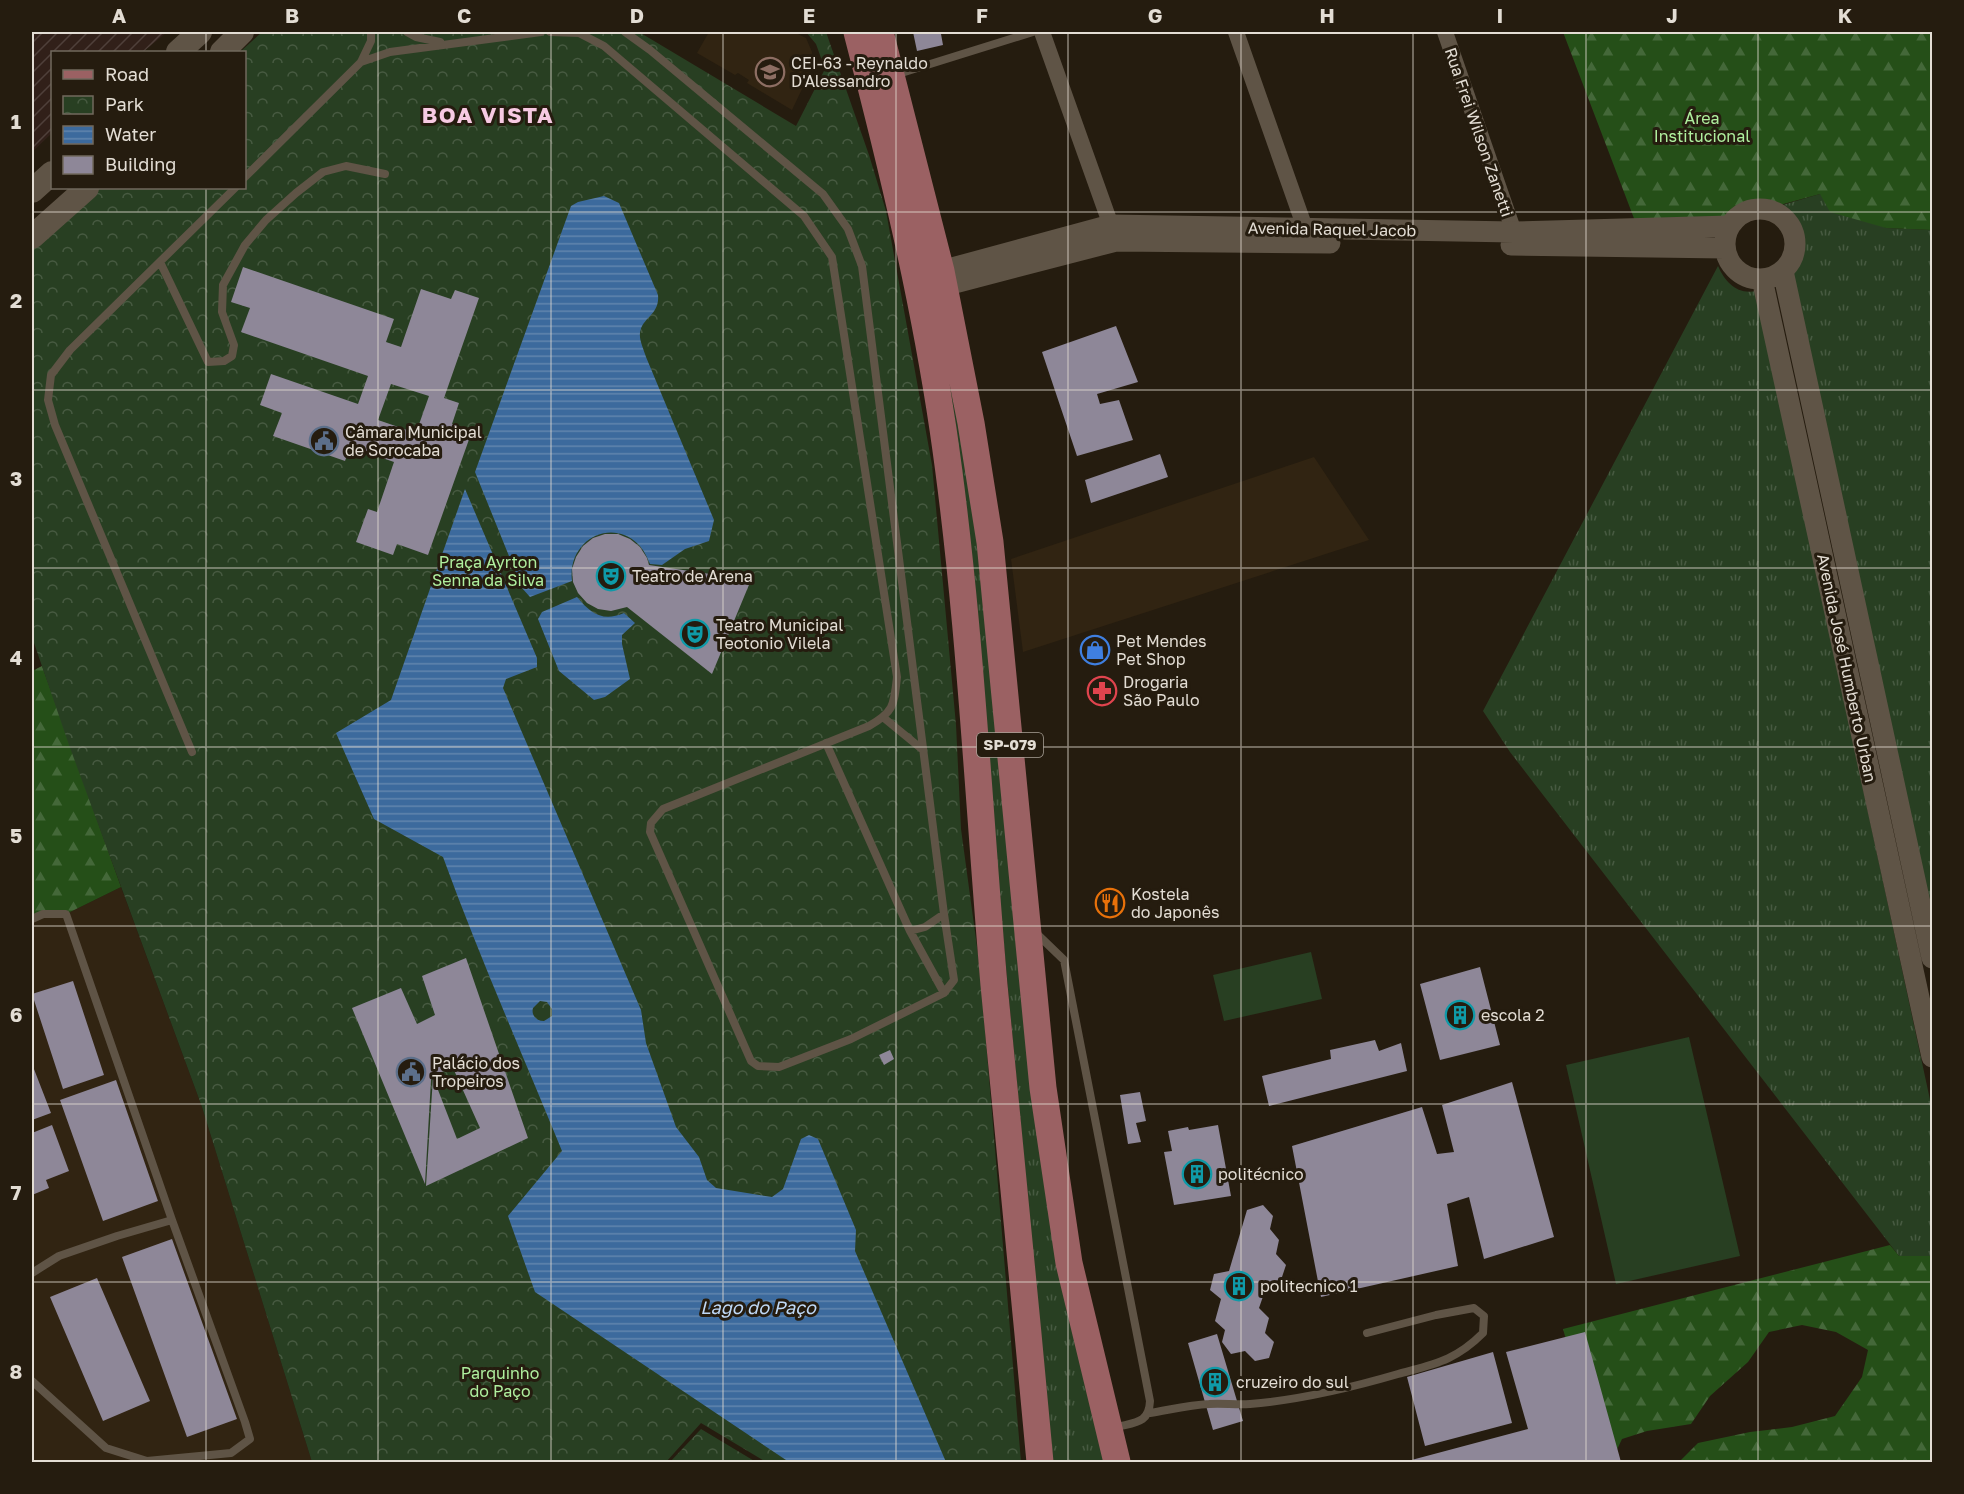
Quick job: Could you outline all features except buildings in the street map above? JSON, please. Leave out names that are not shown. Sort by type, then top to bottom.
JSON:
[{"type":"main road","points":[[179,51],[200,32]]},
{"type":"main road","points":[[223,51],[242,32]]},
{"type":"main road","name":"SP-079","points":[[856,32],[894,175],[918,288],[943,431],[958,543],[973,694],[994,988],[1040,1462]]},
{"type":"main road","name":"SP-079","points":[[880,32],[942,279],[990,542],[1043,1088],[1069,1263],[1117,1462]]},
{"type":"main road","points":[[32,190],[51,174]]},
{"type":"main road","points":[[32,237],[86,189]]},
{"type":"street","points":[[1042,32],[1113,233]]},
{"type":"street","points":[[1236,32],[1305,228]]},
{"type":"street","name":"Rua Frei Wilson Zanetti","points":[[1445,32],[1514,232]]},
{"type":"street","points":[[1764,209],[1776,213],[1787,221],[1796,245],[1792,259],[1784,271],[1762,279],[1749,278],[1737,271],[1729,261],[1725,248],[1730,226],[1739,216],[1750,210],[1764,209]]},
{"type":"street","name":"Avenida Raquel Jacob","points":[[942,279],[1113,233],[1305,228],[1514,232],[1730,226]]},
{"type":"street","name":"Avenida Raquel Jacob","points":[[1113,233],[1725,248]]},
{"type":"street","name":"Avenida José Humberto Urban","points":[[1784,271],[1932,958]]},
{"type":"street","name":"Avenida José Humberto Urban","points":[[1762,279],[1932,1057]]},
{"type":"lane","points":[[246,176],[361,62],[371,41],[371,32]]},
{"type":"lane","points":[[406,32],[416,37],[446,44]]},
{"type":"lane","points":[[361,62],[390,52],[541,32]]},
{"type":"lane","points":[[550,32],[579,33],[604,46],[804,216],[832,257],[897,677],[894,706],[884,718],[869,726],[663,809],[651,823],[650,832],[751,1061],[758,1066],[779,1067],[851,1038],[944,993],[954,980],[862,266],[848,229],[823,194],[650,50],[625,32]]},
{"type":"lane","points":[[891,76],[1034,32]]},
{"type":"lane","points":[[160,262],[208,362],[224,361],[232,356],[234,345],[222,312],[223,285],[245,244],[296,192],[323,172],[346,166],[385,174]]},
{"type":"lane","points":[[192,752],[55,425],[48,400],[51,375],[70,350],[234,189]]},
{"type":"lane","points":[[884,718],[923,750]]},
{"type":"lane","points":[[826,743],[910,932],[944,993]]},
{"type":"lane","points":[[32,919],[43,914],[66,914],[250,1439],[231,1453],[147,1461],[106,1448],[32,1381]]},
{"type":"lane","points":[[910,932],[925,927],[944,914]]},
{"type":"lane","points":[[1026,924],[1064,960],[1150,1401],[1150,1413],[1145,1419],[1109,1429]]},
{"type":"lane","points":[[32,1273],[59,1256],[172,1220]]},
{"type":"lane","points":[[1150,1413],[1207,1404],[1249,1404],[1303,1396],[1365,1384],[1427,1366],[1450,1359],[1470,1346],[1483,1333],[1484,1316],[1474,1308],[1436,1315],[1367,1333]]},
{"type":"shaded area","points":[[32,32],[167,32],[144,51],[51,51],[51,134],[32,152]]},
{"type":"shaded area","name":"CEI-63 - Reynaldo D'Alessandro","points":[[709,32],[794,32],[806,38],[812,52],[811,70],[792,110],[747,83],[749,80],[738,73],[735,75],[697,53]]},
{"type":"shaded area","points":[[1314,457],[1369,540],[1023,652],[1011,559]]},
{"type":"shaded area","points":[[121,887],[202,1107],[312,1462],[32,1462],[32,919],[66,914]]},
{"type":"green space","name":"Praça Ayrton Senna da Silva","points":[[262,32],[639,32],[796,126],[825,69],[816,44],[806,32],[826,32],[886,211],[932,465],[956,725],[961,829],[980,969],[1021,1462],[766,1462],[701,1423],[666,1462],[312,1462],[202,1107],[69,745],[32,637],[32,243],[94,189],[246,189],[246,51],[241,51]]},
{"type":"green space","points":[[873,32],[961,414],[1106,1462],[1052,1462],[992,816]]},
{"type":"green space","name":"Área Institucional","points":[[1563,32],[1932,32],[1932,230],[1886,228],[1830,212],[1820,194],[1643,242]]},
{"type":"green space","points":[[1820,194],[1886,228],[1932,230],[1932,917],[1790,276],[1800,254],[1802,236],[1800,227],[1794,220],[1775,207]]},
{"type":"green space","points":[[1718,266],[1732,286],[1743,291],[1756,291],[1932,1109],[1932,1256],[1899,1256],[1510,752],[1483,711]]},
{"type":"green space","points":[[42,666],[121,887],[66,914],[32,919],[32,671]]},
{"type":"green space","points":[[1311,952],[1322,999],[1224,1021],[1213,975]]},
{"type":"green space","points":[[1689,1037],[1740,1256],[1616,1284],[1566,1065]]},
{"type":"green space","points":[[1890,1245],[1899,1256],[1932,1256],[1932,1462],[1679,1462],[1698,1443],[1750,1432],[1792,1427],[1835,1416],[1862,1377],[1868,1350],[1836,1332],[1802,1325],[1769,1332],[1748,1362],[1710,1396],[1691,1424],[1647,1431],[1622,1439],[1613,1458],[1599,1455],[1563,1329]]},
{"type":"green space","points":[[701,1429],[756,1462],[670,1462]]},
{"type":"water","points":[[604,196],[619,203],[658,295],[654,312],[641,328],[641,342],[714,520],[709,541],[685,549],[662,565],[650,564],[640,546],[627,536],[603,533],[593,537],[576,555],[572,567],[572,581],[530,597],[522,588],[475,472],[571,206]]},
{"type":"water","name":"Lago do Paço","points":[[465,489],[537,658],[537,667],[506,679],[503,688],[641,1010],[646,1043],[676,1127],[699,1157],[707,1180],[716,1188],[772,1197],[783,1189],[801,1139],[809,1135],[818,1139],[856,1230],[855,1251],[946,1462],[789,1462],[535,1292],[508,1216],[562,1151],[443,857],[374,819],[336,733],[391,700]],"holes":[[[540,1001],[547,1002],[552,1009],[552,1016],[544,1021],[536,1019],[533,1015],[533,1008]]]},
{"type":"water","points":[[577,597],[587,608],[598,615],[610,617],[624,613],[635,623],[622,635],[630,679],[605,697],[594,700],[559,671],[538,619],[542,612]]},
{"type":"place","name":"CEI-63 - Reynaldo D'Alessandro","points":[[770,72]]},
{"type":"place","name":"Câmara Municipal de Sorocaba","points":[[324,441]]},
{"type":"place","name":"Teatro de Arena","points":[[611,576]]},
{"type":"place","name":"Teatro Municipal Teotonio Vilela","points":[[695,634]]},
{"type":"place","name":"Pet Mendes Pet Shop","points":[[1095,650]]},
{"type":"place","name":"Drogaria São Paulo","points":[[1102,691]]},
{"type":"place","name":"Kostela do Japonês","points":[[1110,903]]},
{"type":"place","name":"escola 2","points":[[1460,1015]]},
{"type":"place","name":"Palácio dos Tropeiros","points":[[411,1072]]},
{"type":"place","name":"politécnico","points":[[1197,1174]]},
{"type":"place","name":"politecnico 1","points":[[1239,1286]]},
{"type":"place","name":"cruzeiro do sul","points":[[1215,1382]]},
{"type":"district","name":"BOA VISTA","points":[[488,115]]},
{"type":"park label","name":"Parquinho do Paço","points":[[500,1382]]}]
